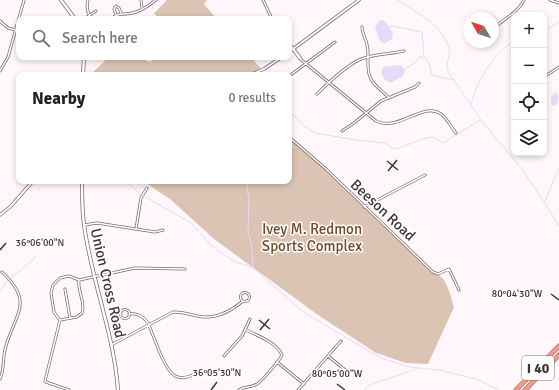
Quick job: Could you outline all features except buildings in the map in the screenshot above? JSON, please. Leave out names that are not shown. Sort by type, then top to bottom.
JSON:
[{"type":"highway","name":"I 40","points":[[516,390],[559,346]]},
{"type":"highway","name":"I 40","points":[[525,390],[559,355]]},
{"type":"main road","points":[[61,0],[73,16]]},
{"type":"main road","points":[[83,72],[84,60]]},
{"type":"main road","name":"Union Cross Road","points":[[82,184],[84,224],[94,276],[115,362],[118,390]]},
{"type":"street","points":[[20,16],[24,0]]},
{"type":"street","points":[[88,0],[87,6],[89,16],[96,11]]},
{"type":"street","points":[[141,0],[142,8]]},
{"type":"street","points":[[121,13],[119,8],[116,6],[114,9],[116,15],[134,12],[156,0]]},
{"type":"street","points":[[263,0],[271,16]]},
{"type":"street","points":[[359,0],[293,49],[306,64],[376,121],[387,124],[396,123],[424,111],[434,111],[443,116],[456,134]]},
{"type":"street","points":[[499,23],[518,9],[524,0]]},
{"type":"street","points":[[550,0],[559,3]]},
{"type":"street","points":[[0,21],[8,28],[16,30],[8,57],[0,71]]},
{"type":"street","points":[[362,27],[367,43],[368,72],[375,85],[388,98]]},
{"type":"street","points":[[292,74],[335,42]]},
{"type":"street","points":[[317,94],[328,82],[354,63],[368,57],[404,51]]},
{"type":"street","points":[[257,72],[278,60]]},
{"type":"street","points":[[547,75],[559,67]]},
{"type":"street","points":[[342,131],[352,125],[381,101],[415,87],[419,83]]},
{"type":"street","name":"Beeson Road","points":[[292,140],[326,169],[433,272],[438,274],[449,269],[459,290]]},
{"type":"street","points":[[364,207],[425,175]]},
{"type":"street","points":[[0,215],[11,206],[30,184]]},
{"type":"street","points":[[136,229],[141,198],[147,188]]},
{"type":"street","points":[[84,224],[97,223],[155,232],[162,230]]},
{"type":"street","points":[[60,320],[56,316],[51,294],[53,285],[60,278],[65,276],[79,280],[135,268],[185,269]]},
{"type":"street","points":[[0,379],[3,370],[6,346],[18,316],[20,305],[19,293],[11,280],[2,272]]},
{"type":"street","points":[[60,320],[80,316],[83,310],[79,280]]},
{"type":"street","points":[[65,289],[70,318]]},
{"type":"street","points":[[111,345],[173,312],[182,312],[206,318],[216,317],[247,300],[249,298],[247,293],[244,292],[241,295],[241,299],[243,301]]},
{"type":"street","points":[[129,314],[128,317],[124,319],[120,314],[121,311],[126,310],[129,314],[134,314],[144,318],[170,372],[178,377],[185,378],[202,370]]},
{"type":"street","points":[[224,356],[246,330],[250,319]]},
{"type":"street","points":[[60,320],[45,380],[46,382],[69,390]]},
{"type":"street","points":[[239,390],[257,384],[282,355],[277,348],[246,330]]},
{"type":"street","points":[[298,390],[341,341]]},
{"type":"street","points":[[328,356],[349,374]]},
{"type":"street","points":[[277,362],[304,384]]},
{"type":"green space","points":[[167,0],[207,0],[204,4],[214,16],[156,16],[154,13]]},
{"type":"green space","points":[[106,60],[145,60],[150,62],[152,60],[254,60],[262,70],[257,72],[93,72]]},
{"type":"green space","name":"Ivey M. Redmon Sports Complex","points":[[292,140],[326,169],[433,272],[442,277],[454,307],[428,364],[406,363],[376,353],[318,315],[214,239],[170,199],[148,184],[292,184]]},
{"type":"shaded area","points":[[383,20],[393,34],[392,39],[384,44],[380,41],[375,28],[379,21]]},
{"type":"shaded area","points":[[402,66],[405,71],[403,76],[390,83],[384,79],[381,73],[383,67]]},
{"type":"shaded area","points":[[555,92],[557,93],[558,101],[554,106],[551,104],[551,98]]},
{"type":"waterway","points":[[151,0],[153,9]]},
{"type":"waterway","points":[[398,0],[428,20],[441,32],[449,49],[447,63],[449,73],[481,120],[521,168],[559,226]]},
{"type":"waterway","points":[[547,29],[559,22]]},
{"type":"waterway","points":[[390,27],[392,26],[422,32],[424,57],[429,63],[432,75],[454,80]]},
{"type":"waterway","points":[[471,104],[487,68],[499,53],[511,43]]},
{"type":"waterway","points":[[404,69],[415,63],[419,57],[423,57]]},
{"type":"waterway","points":[[292,114],[304,126],[315,133],[385,143],[396,149],[426,138],[433,137],[443,143],[480,120]]},
{"type":"waterway","points":[[545,201],[559,168]]},
{"type":"waterway","points":[[129,184],[140,194],[191,223],[210,244],[220,252],[235,262],[249,266],[257,271],[303,312],[381,358],[409,367],[439,370],[476,379],[499,390]]},
{"type":"waterway","points":[[246,184],[249,200],[248,232],[252,247],[253,268]]},
{"type":"waterway","points":[[0,290],[9,279],[33,260],[35,256]]},
{"type":"waterway","points":[[365,390],[368,386],[375,383],[416,369]]}]
